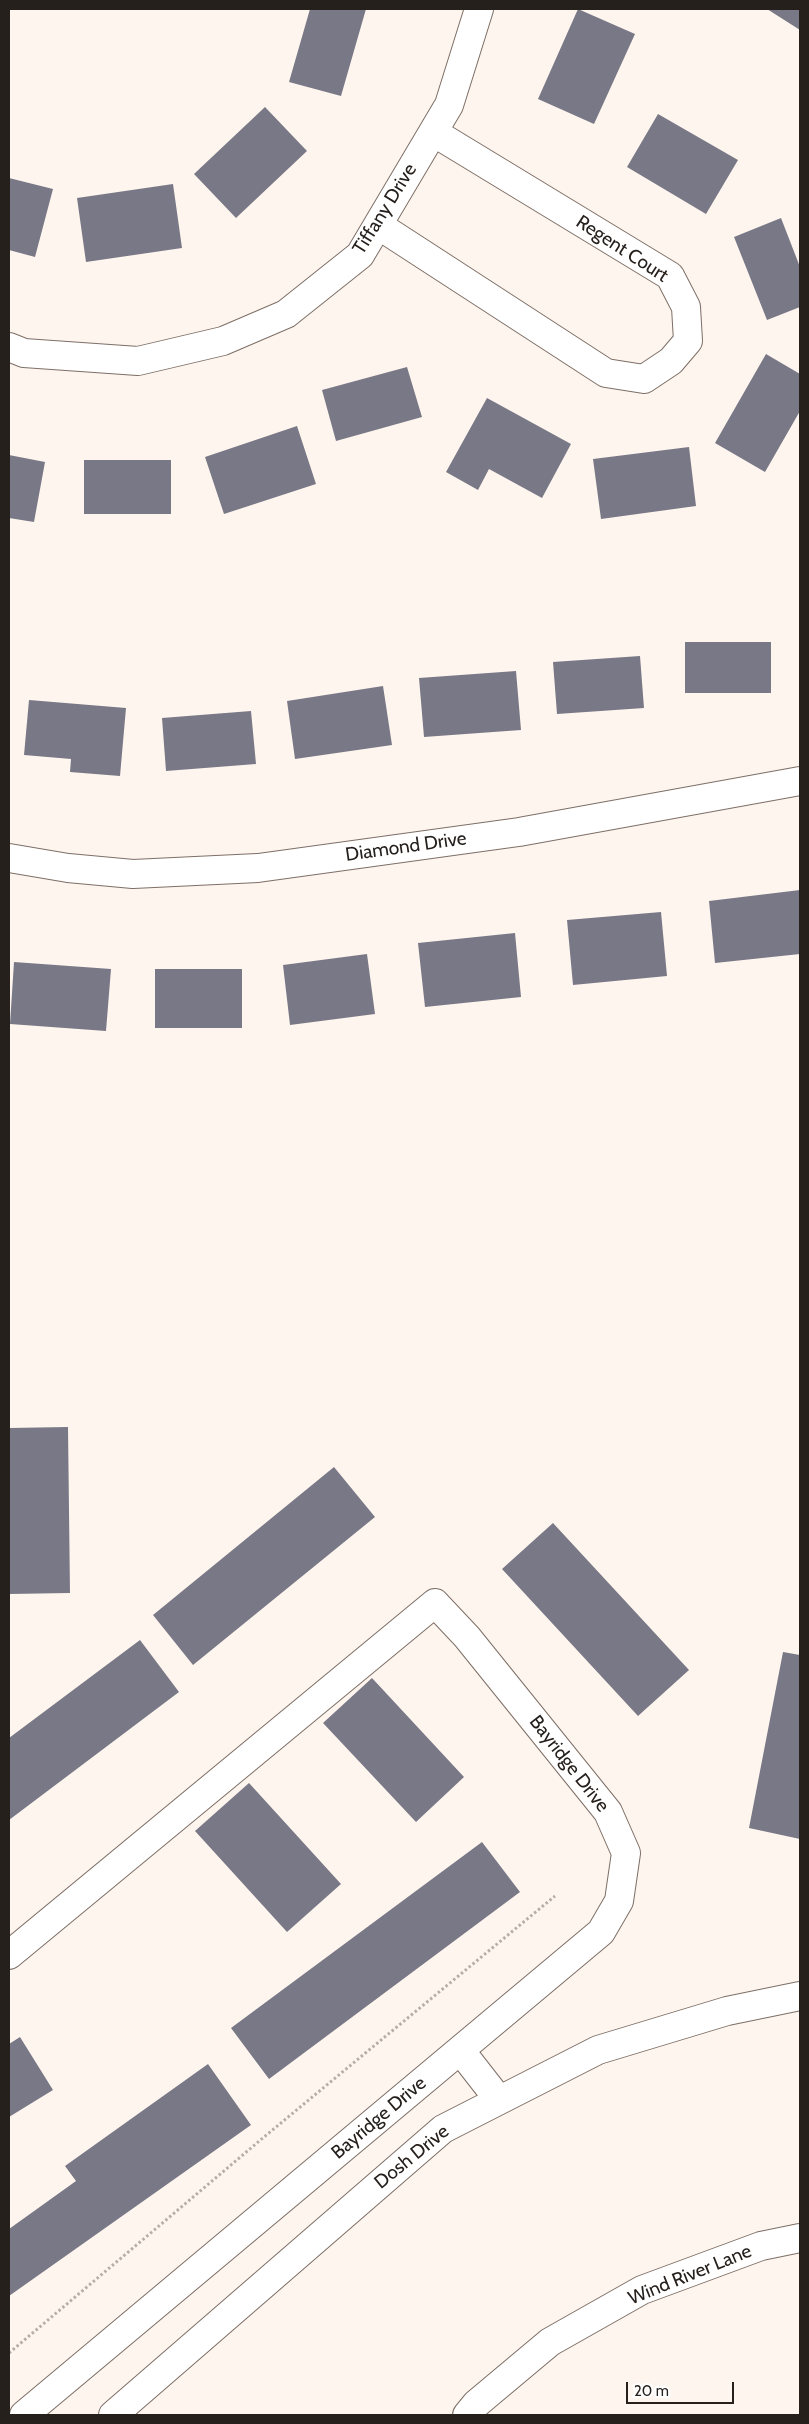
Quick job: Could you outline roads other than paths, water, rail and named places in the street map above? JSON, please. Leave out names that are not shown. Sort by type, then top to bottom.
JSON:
[{"type":"street","name":"Tiffany Drive","points":[[9,347],[24,352],[138,362],[223,341],[286,314],[360,255],[449,105],[478,9]]},
{"type":"street","name":"Regent Court","points":[[378,225],[606,373],[644,379],[671,362],[688,341],[686,307],[670,276],[433,132]]},
{"type":"street","name":"Diamond Drive","points":[[9,858],[68,868],[133,874],[258,868],[519,832],[800,781]]},
{"type":"street","name":"Bayridge Drive","points":[[9,1955],[435,1603],[467,1637],[608,1812],[626,1853],[619,1901],[601,1932],[24,2415]]},
{"type":"street","name":"Dosh Drive","points":[[114,2415],[443,2129],[598,2050],[727,2011],[800,1996]]},
{"type":"street","points":[[460,2050],[499,2100]]},
{"type":"street","name":"Wind River Lane","points":[[477,2412],[550,2342],[642,2290],[761,2246],[800,2238]]}]
